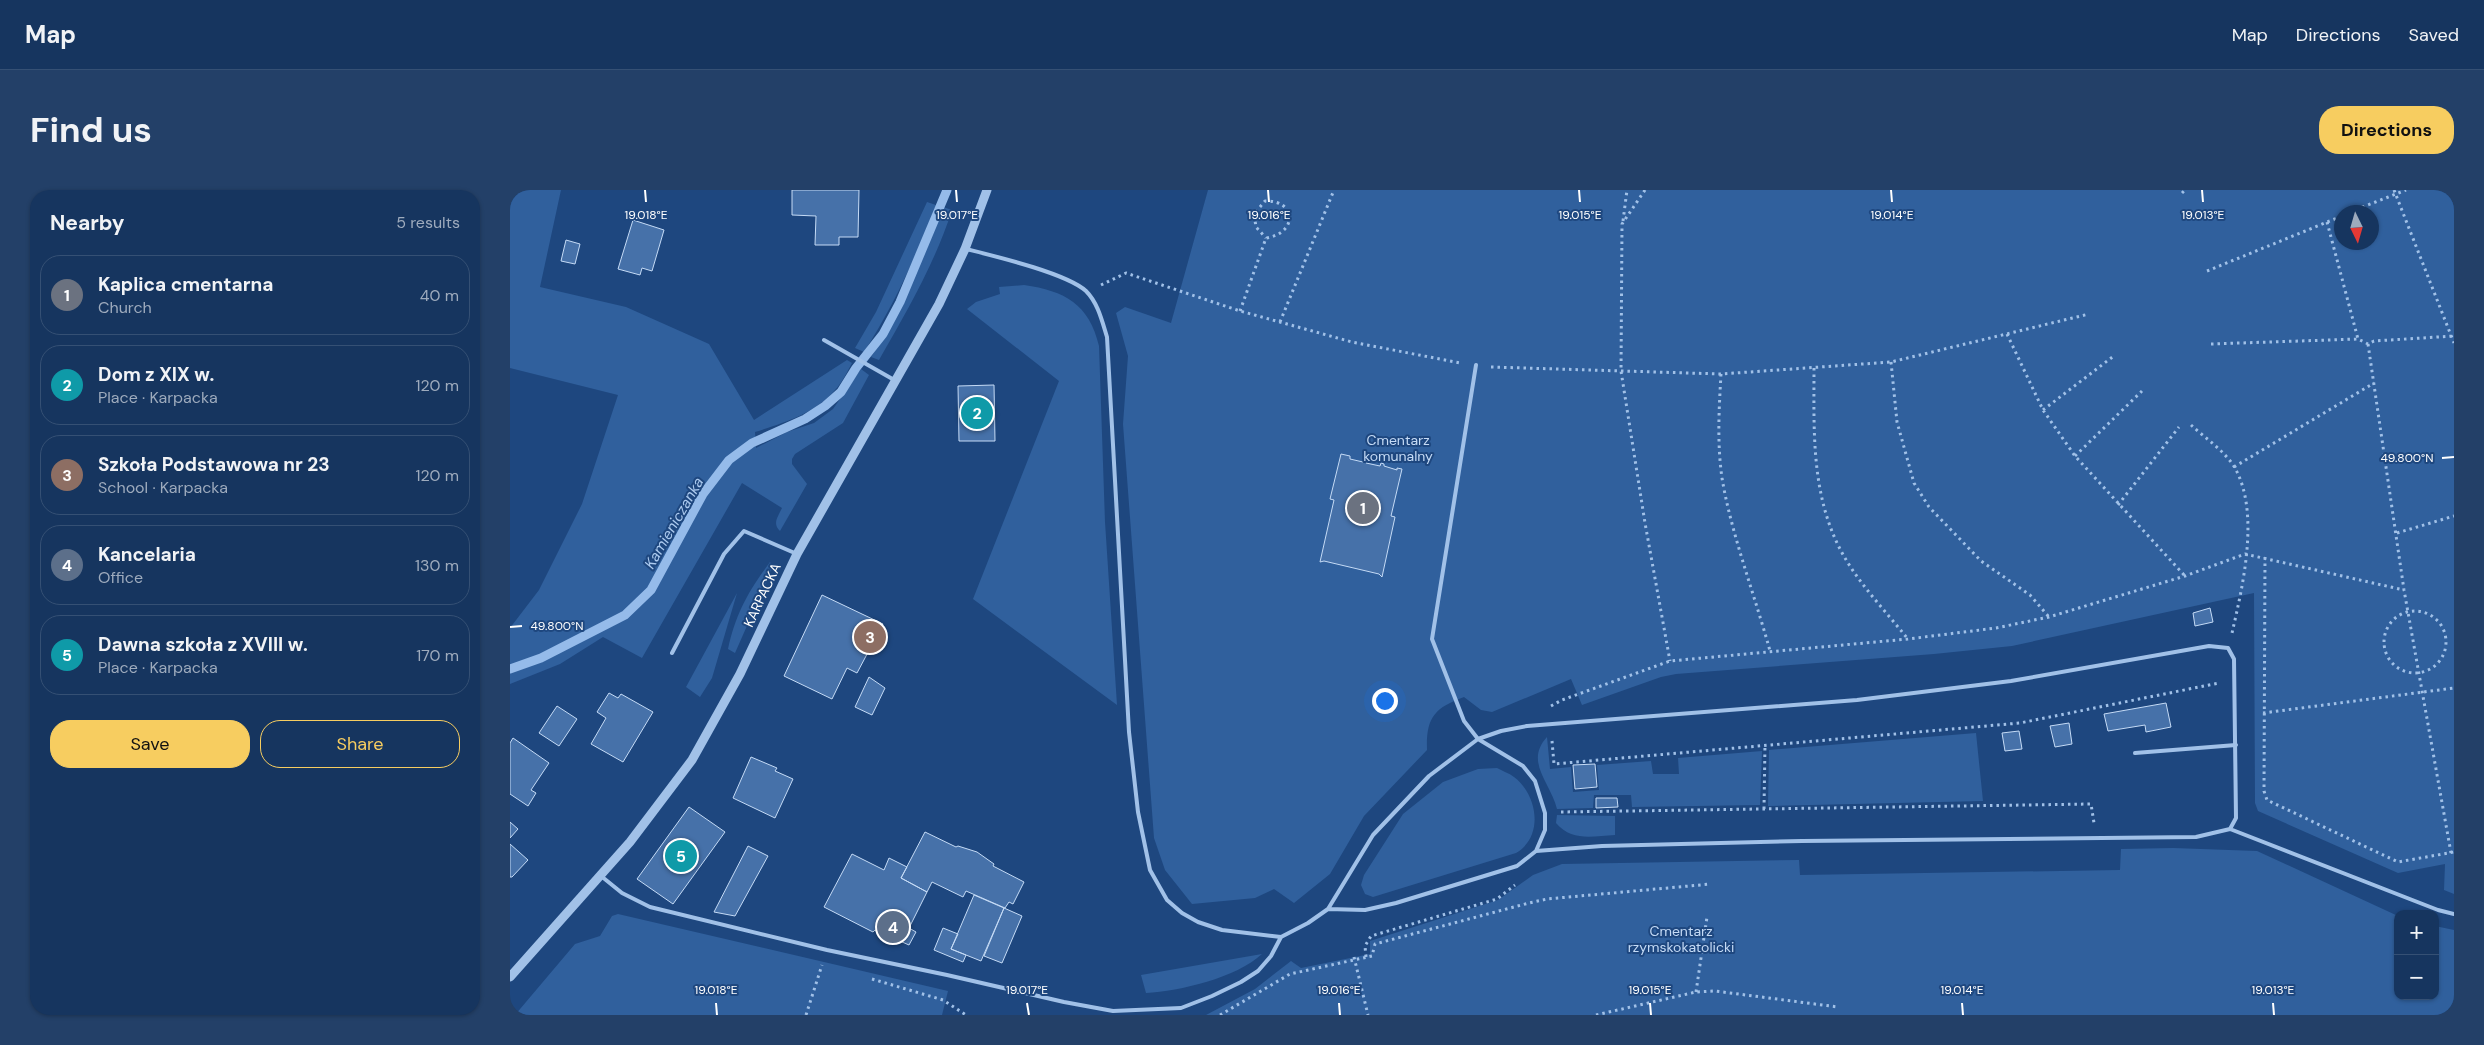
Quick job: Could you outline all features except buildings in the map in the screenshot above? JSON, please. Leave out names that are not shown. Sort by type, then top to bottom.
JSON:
[{"type":"street","name":"KARPACKA","points":[[510,977],[601,876],[662,801],[692,760],[740,674],[797,554],[935,311],[965,249],[987,190]]},
{"type":"lane","points":[[965,249],[1069,280],[1086,292],[1096,306],[1107,337],[1129,732],[1138,812],[1150,870],[1167,900],[1182,913],[1198,922],[1222,930],[1282,937]]},
{"type":"lane","points":[[824,340],[896,382]]},
{"type":"lane","points":[[1328,909],[1365,910],[1396,903],[1517,866],[1536,851],[1545,830],[1545,813],[1535,781],[1523,766],[1478,739],[1464,721],[1432,639],[1450,516],[1476,365]]},
{"type":"lane","points":[[672,653],[724,554],[744,531],[797,554]]},
{"type":"lane","points":[[601,876],[622,893],[650,907],[827,950],[1112,1011],[1181,1008],[1241,982],[1258,971],[1271,956],[1282,937],[1308,923],[1328,909],[1373,835],[1429,776],[1478,739],[1501,731],[1526,726],[1551,726],[1856,700],[2011,681],[2189,648],[2218,646],[2228,648],[2234,659],[2235,674],[2236,818],[2230,829]]},
{"type":"lane","points":[[2135,753],[2236,746]]},
{"type":"lane","points":[[1536,851],[1602,846],[1802,841],[2196,837],[2230,829],[2438,910],[2454,914]]},
{"type":"path","points":[[1280,322],[1334,190]]},
{"type":"path","points":[[1627,190],[1622,224],[1621,370],[1645,523],[1670,661]]},
{"type":"path","points":[[1622,224],[1645,190]]},
{"type":"path","points":[[2366,205],[2395,192],[2406,190]]},
{"type":"path","points":[[2395,192],[2453,336],[2454,343]]},
{"type":"path","points":[[1265,201],[1276,201],[1285,206],[1290,216],[1288,227],[1278,236],[1266,238],[1256,227],[1254,214],[1265,201]]},
{"type":"path","points":[[2207,271],[2334,219]]},
{"type":"path","points":[[2327,222],[2358,339]]},
{"type":"path","points":[[1240,310],[1266,238]]},
{"type":"path","points":[[1086,292],[1126,273],[1240,310],[1352,342],[1476,365],[1721,374],[1891,362],[2089,314]]},
{"type":"path","points":[[2007,334],[2043,410],[2075,456],[2185,576]]},
{"type":"path","points":[[2368,344],[2374,341],[2453,336]]},
{"type":"path","points":[[2211,344],[2358,339],[2368,344]]},
{"type":"path","points":[[2264,557],[2263,713],[2264,791],[2267,800],[2398,862],[2453,852],[2404,590],[2368,344]]},
{"type":"path","points":[[2043,410],[2115,355]]},
{"type":"path","points":[[1891,362],[1897,422],[1914,482],[1929,507],[1981,561],[2030,595],[2049,617]]},
{"type":"path","points":[[1814,368],[1814,449],[1819,488],[1826,518],[1840,548],[1859,579],[1908,639]]},
{"type":"path","points":[[1721,374],[1719,434],[1722,478],[1770,651]]},
{"type":"path","points":[[2234,466],[2374,383]]},
{"type":"path","points":[[2075,456],[2142,391]]},
{"type":"path","points":[[2191,425],[2221,451],[2234,466],[2243,487],[2248,513],[2249,529],[2240,597],[2228,648]]},
{"type":"path","points":[[2118,505],[2179,427]]},
{"type":"path","points":[[2397,533],[2454,516]]},
{"type":"path","points":[[1526,726],[1546,709],[1562,700],[1670,661],[1908,639],[1996,628],[2049,617],[2185,576],[2245,554],[2404,590]]},
{"type":"path","points":[[2408,611],[2428,613],[2444,626],[2447,646],[2438,664],[2420,674],[2401,670],[2387,657],[2384,638],[2392,620],[2408,611]]},
{"type":"path","points":[[1551,726],[1554,764],[2020,723],[2220,682],[2220,692]]},
{"type":"path","points":[[2263,713],[2454,688]]},
{"type":"path","points":[[1764,809],[1765,744]]},
{"type":"path","points":[[1545,813],[2090,804],[2098,839]]},
{"type":"path","points":[[1366,957],[1365,946],[1371,936],[1497,899],[1517,884]]},
{"type":"path","points":[[1220,1015],[1290,974],[1372,956],[1375,944],[1547,899],[1711,884]]},
{"type":"path","points":[[1696,992],[1707,917]]},
{"type":"path","points":[[806,1015],[827,950]]},
{"type":"path","points":[[1354,959],[1368,1015]]},
{"type":"path","points":[[822,966],[830,968]]},
{"type":"path","points":[[865,977],[943,1000],[966,1015]]},
{"type":"path","points":[[1596,1015],[1696,992],[1715,991],[1746,993],[1838,1007]]},
{"type":"green space","points":[[510,190],[561,190],[540,287],[626,307],[709,344],[754,420],[847,360],[852,363],[838,387],[818,405],[798,417],[755,432],[756,448],[787,432],[814,423],[833,409],[861,369],[869,375],[843,423],[795,454],[792,459],[792,464],[807,484],[780,531],[776,523],[782,508],[742,483],[642,658],[603,637],[560,664],[510,684],[510,628],[539,590],[582,504],[618,395],[510,368]]},
{"type":"green space","name":"Cmentarz komunalny","points":[[1208,190],[2454,190],[2454,894],[2444,890],[2445,864],[2398,873],[2258,811],[2255,803],[2254,593],[2012,646],[1676,674],[1661,677],[1582,705],[1571,679],[1492,712],[1481,710],[1464,697],[1445,705],[1434,716],[1428,730],[1427,750],[1364,816],[1330,874],[1294,903],[1274,889],[1255,898],[1192,904],[1165,870],[1154,838],[1123,424],[1128,356],[1116,313],[1125,307],[1171,323]]},
{"type":"green space","points":[[927,202],[936,205],[904,280],[864,352],[855,348],[876,312]]},
{"type":"green space","points":[[943,207],[952,210],[929,268],[879,360],[871,357],[903,303]]},
{"type":"green space","points":[[1024,285],[1052,291],[1073,302],[1089,320],[1099,346],[1105,522],[1117,705],[973,599],[1059,381],[967,309],[976,302],[1000,294],[999,287]]},
{"type":"green space","points":[[770,562],[773,567],[735,653],[728,649],[735,624],[749,593]]},
{"type":"green space","points":[[737,593],[712,678],[700,697],[686,687]]},
{"type":"green space","points":[[1976,733],[1983,801],[1768,806],[1769,750]]},
{"type":"green space","points":[[1547,737],[1550,769],[1571,767],[1573,792],[1599,790],[1597,765],[1651,761],[1653,774],[1679,774],[1678,758],[1762,751],[1760,805],[1632,807],[1631,795],[1594,795],[1593,808],[1557,809],[1538,764],[1541,746]]},
{"type":"green space","points":[[1497,768],[1512,776],[1522,785],[1533,805],[1534,827],[1531,837],[1525,846],[1516,853],[1373,897],[1365,894],[1361,885],[1364,875],[1403,814],[1443,782],[1478,769]]},
{"type":"green space","points":[[1557,815],[1615,816],[1615,835],[1591,837],[1569,833],[1556,823]]},
{"type":"green space","name":"Cmentarz rzymskokatolicki","points":[[2173,848],[2257,851],[2394,914],[2394,1000],[2439,1000],[2439,927],[2454,930],[2454,1015],[1206,1015],[1255,989],[1291,961],[1301,968],[1370,954],[1370,941],[1498,900],[1533,875],[1562,864],[1799,860],[1800,875],[2120,870],[2121,849]]},
{"type":"green space","points":[[618,914],[948,991],[942,1015],[515,1015],[575,944],[600,936],[612,916]]},
{"type":"green space","points":[[1262,954],[1238,970],[1207,982],[1160,992],[1146,993],[1141,975]]},
{"type":"waterway","name":"Kamieniczanka","points":[[510,669],[541,658],[625,615],[651,590],[703,494],[729,460],[752,443],[805,419],[825,406],[841,392],[856,368],[883,334],[900,302],[947,190]]},
{"type":"place","name":"Dom z XIX w.","points":[[977,413]]},
{"type":"place","name":"Kaplica cmentarna","points":[[1363,508]]},
{"type":"place","name":"Szkoła Podstawowa nr 23","points":[[870,637]]},
{"type":"place","name":"Dawna szkoła z XVIII w.","points":[[681,856]]},
{"type":"place","name":"Kancelaria","points":[[893,927]]}]
